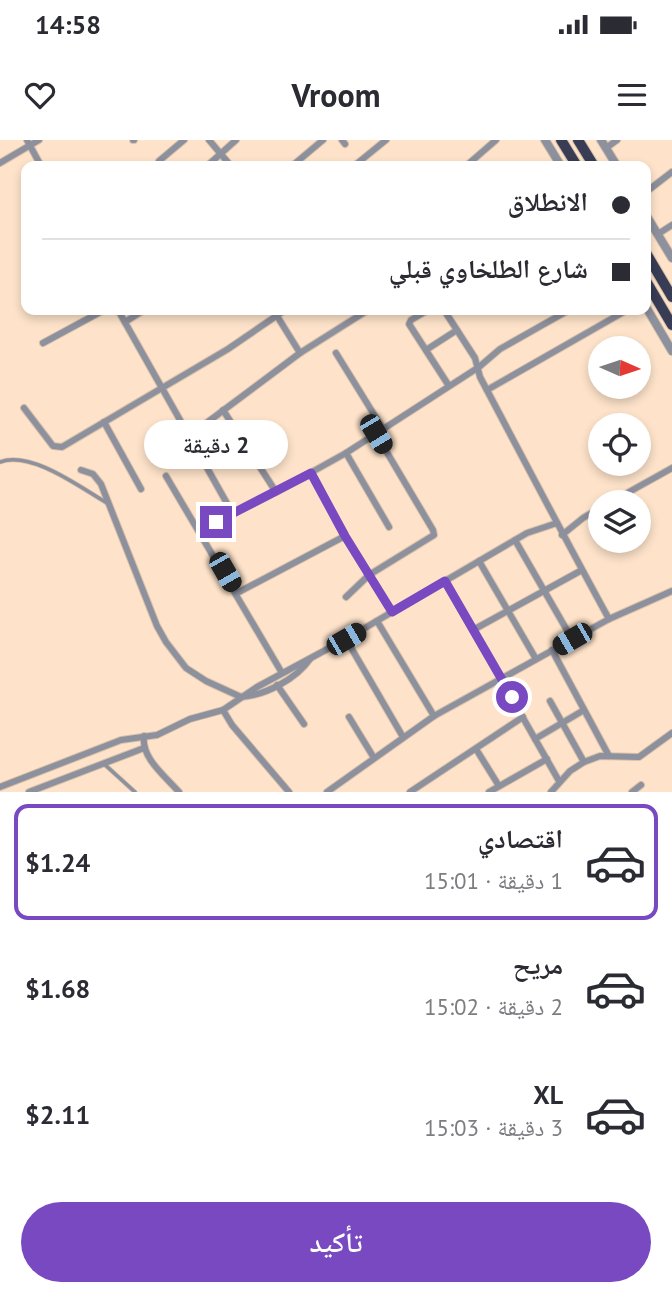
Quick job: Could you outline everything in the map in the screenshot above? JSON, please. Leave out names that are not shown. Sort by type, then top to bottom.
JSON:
[{"type":"highway","points":[[561,140],[574,161]]},
{"type":"highway","points":[[578,140],[591,161]]},
{"type":"highway","points":[[651,261],[672,297]]},
{"type":"highway","points":[[651,289],[672,325]]},
{"type":"street","points":[[0,163],[28,143],[39,140]]},
{"type":"street","points":[[159,161],[184,140]]},
{"type":"street","points":[[209,140],[228,161]]},
{"type":"street","points":[[213,161],[236,140]]},
{"type":"street","points":[[298,161],[323,140]]},
{"type":"street","points":[[360,161],[386,140]]},
{"type":"street","points":[[472,161],[496,140]]},
{"type":"street","points":[[545,140],[558,161]]},
{"type":"street","points":[[614,161],[603,144],[617,140]]},
{"type":"street","points":[[28,143],[38,161]]},
{"type":"street","points":[[651,188],[672,172]]},
{"type":"street","points":[[651,223],[672,258]]},
{"type":"street","points":[[658,234],[672,225]]},
{"type":"street","points":[[43,343],[95,315]]},
{"type":"street","points":[[121,315],[233,514]]},
{"type":"street","points":[[125,322],[136,315]]},
{"type":"street","points":[[24,408],[53,446],[57,447],[228,349],[276,315]]},
{"type":"street","points":[[281,315],[300,353]]},
{"type":"street","points":[[189,436],[300,353],[360,315]]},
{"type":"street","points":[[420,315],[409,324],[449,386]]},
{"type":"street","points":[[447,315],[478,367],[486,390],[609,619]]},
{"type":"street","points":[[200,530],[346,453],[478,367],[509,343],[560,315]]},
{"type":"street","points":[[486,390],[618,315]]},
{"type":"street","points":[[651,315],[672,351]]},
{"type":"street","points":[[426,350],[457,330]]},
{"type":"street","points":[[336,353],[383,429]]},
{"type":"street","points":[[223,410],[276,492]]},
{"type":"street","points":[[103,422],[141,489]]},
{"type":"street","points":[[346,597],[369,575],[432,537],[434,533],[376,434]]},
{"type":"street","points":[[346,453],[389,527]]},
{"type":"street","points":[[633,490],[672,468]]},
{"type":"street","points":[[80,470],[97,479],[157,626],[186,668],[206,681],[241,696],[257,694],[277,685],[299,672],[311,657]]},
{"type":"street","points":[[311,473],[345,536],[392,612]]},
{"type":"street","points":[[166,476],[282,673]]},
{"type":"street","points":[[562,534],[588,515]]},
{"type":"street","points":[[0,787],[121,740],[157,735],[190,719],[223,710],[241,696],[346,639],[527,533],[557,523]]},
{"type":"street","points":[[237,593],[345,536]]},
{"type":"street","points":[[515,540],[572,639]]},
{"type":"street","points":[[479,561],[536,659]]},
{"type":"street","points":[[473,630],[582,570]]},
{"type":"street","points":[[445,581],[559,781]]},
{"type":"street","points":[[327,792],[434,716],[500,677],[609,619],[672,590]]},
{"type":"street","points":[[377,621],[434,716]]},
{"type":"street","points":[[346,639],[403,737]]},
{"type":"street","points":[[552,650],[609,756]]},
{"type":"street","points":[[277,685],[304,724]]},
{"type":"street","points":[[550,701],[584,762]]},
{"type":"street","points":[[223,710],[232,725],[289,792]]},
{"type":"street","points":[[535,739],[584,710]]},
{"type":"street","points":[[349,717],[374,758]]},
{"type":"street","points":[[410,792],[419,790],[523,717]]},
{"type":"street","points":[[551,792],[559,781],[584,762],[609,756],[639,757],[672,733]]},
{"type":"street","points":[[144,736],[147,756],[179,792]]},
{"type":"street","points":[[29,792],[144,748]]},
{"type":"street","points":[[476,749],[499,786]]},
{"type":"street","points":[[489,792],[547,759]]},
{"type":"street","points":[[632,792],[641,785]]},
{"type":"lane","points":[[0,462],[16,459],[36,464],[109,504]]},
{"type":"lane","points":[[103,764],[135,792]]},
{"type":"route","points":[[216,522],[311,473],[345,536],[392,612],[445,581],[512,697]]}]
